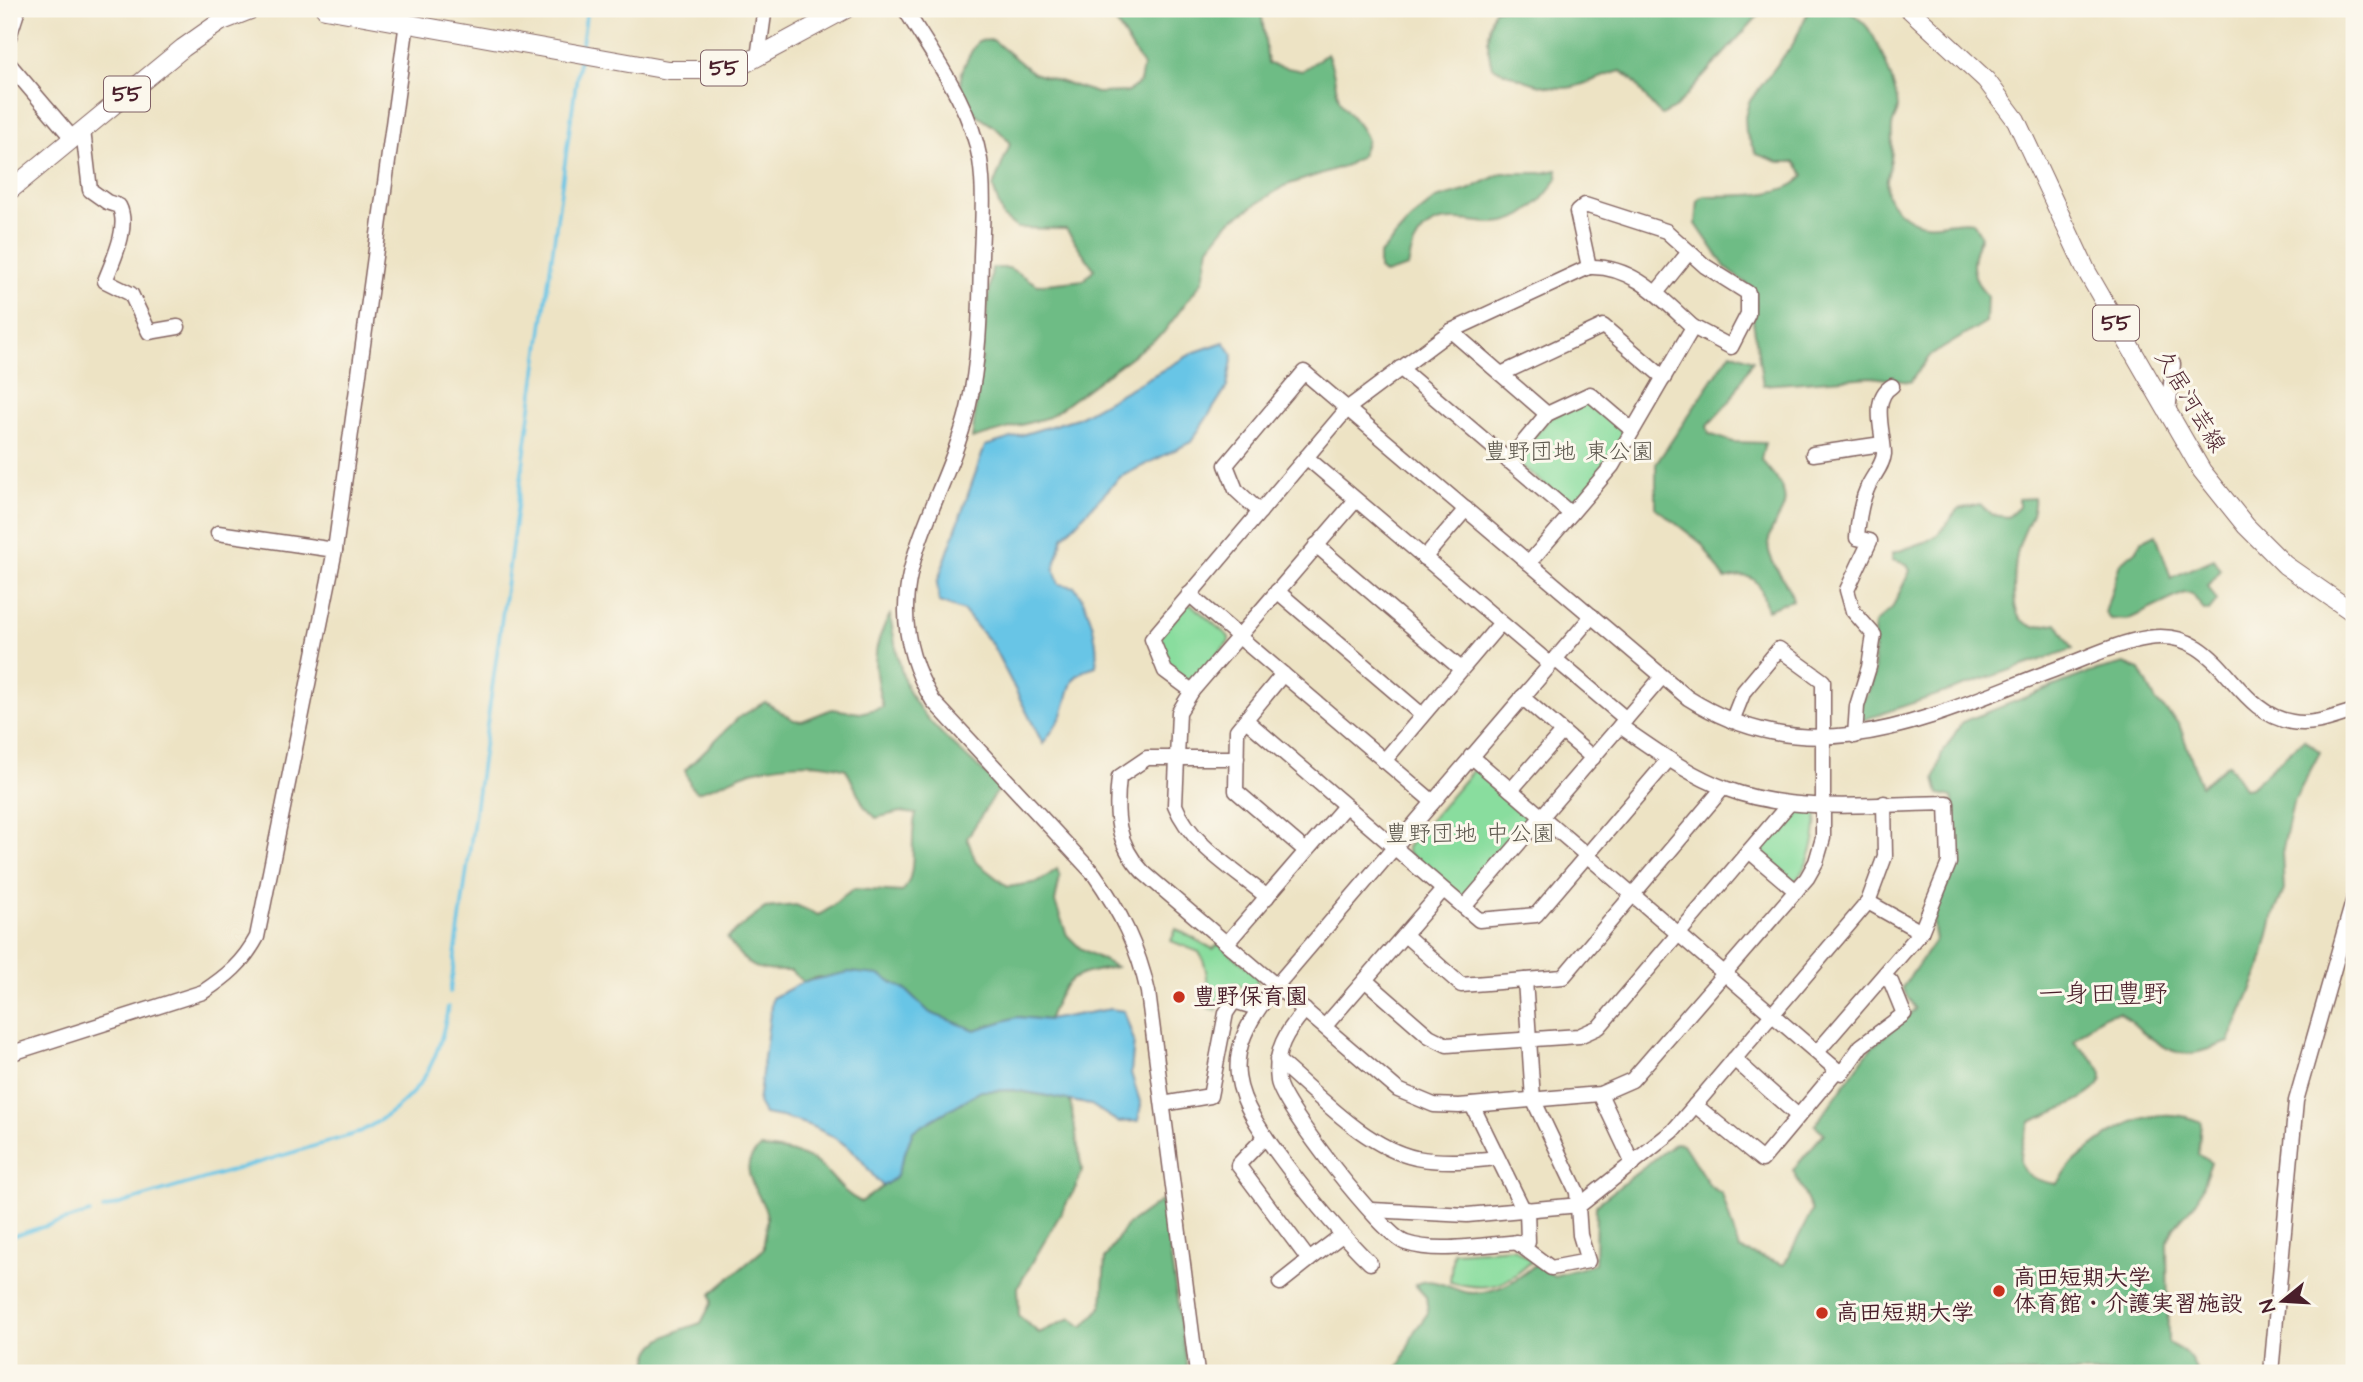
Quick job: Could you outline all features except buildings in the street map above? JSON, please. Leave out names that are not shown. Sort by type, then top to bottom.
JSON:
[{"type":"main road","name":"55","points":[[9,191],[229,13],[253,9]]},
{"type":"main road","name":"55","points":[[325,9],[668,70],[696,71],[744,64],[846,9]]},
{"type":"main road","name":"久居河芸線","points":[[1909,9],[1977,71],[2016,120],[2087,272],[2202,471],[2246,526],[2285,565],[2354,614]]},
{"type":"street","points":[[9,37],[18,9]]},
{"type":"street","points":[[905,9],[965,110],[980,160],[983,201],[977,363],[960,434],[910,567],[904,602],[908,644],[918,675],[933,701],[1094,874],[1127,927],[1148,992],[1197,1373]]},
{"type":"street","points":[[758,58],[764,14]]},
{"type":"street","points":[[9,1054],[203,992],[231,974],[248,954],[262,921],[335,550],[407,22]]},
{"type":"street","points":[[9,64],[78,134],[90,190],[107,202],[119,206],[122,215],[118,243],[105,281],[131,294],[149,332],[178,327]]},
{"type":"street","points":[[1192,691],[1165,671],[1152,639],[1348,408],[1451,331],[1588,267],[1624,272],[1656,293],[1693,327],[1731,347],[1748,314],[1748,293],[1705,266],[1659,227],[1585,205],[1577,212],[1588,267]]},
{"type":"street","points":[[1656,293],[1689,252]]},
{"type":"street","points":[[1501,374],[1603,326],[1664,378]]},
{"type":"street","points":[[1529,563],[1612,466],[1693,327]]},
{"type":"street","points":[[1451,331],[1548,414]]},
{"type":"street","points":[[2168,414],[2173,364]]},
{"type":"street","points":[[1400,368],[1571,514]]},
{"type":"street","points":[[1260,512],[1236,490],[1226,465],[1304,372],[1688,698],[1732,721],[1772,734],[1822,738],[1855,736],[1914,720],[2112,648],[2159,637],[2181,640],[2203,649],[2255,704],[2280,719],[2319,722],[2354,711]]},
{"type":"street","points":[[1855,736],[1857,706],[1869,667],[1874,635],[1853,611],[1847,590],[1870,541],[1857,538],[1858,516],[1868,486],[1883,459],[1882,397],[1892,386]]},
{"type":"street","points":[[1508,461],[1548,414],[1590,394],[1632,430]]},
{"type":"street","points":[[1813,454],[1882,444]]},
{"type":"street","points":[[1306,457],[1500,624],[1552,662],[1669,759],[1723,788],[1789,804],[1947,803],[1949,863],[1921,932],[1818,1051]]},
{"type":"street","points":[[1266,897],[1185,826],[1175,806],[1179,712],[1192,691],[1355,501]]},
{"type":"street","points":[[1424,558],[1466,509]]},
{"type":"street","points":[[218,533],[335,550]]},
{"type":"street","points":[[1317,545],[1461,669]]},
{"type":"street","points":[[1277,591],[1422,715]]},
{"type":"street","points":[[1189,594],[1433,802]]},
{"type":"street","points":[[1370,1263],[1342,1235],[1248,1112],[1238,1070],[1246,1028],[1257,1008],[1592,616]]},
{"type":"street","points":[[1384,761],[1500,624]]},
{"type":"street","points":[[1237,758],[1147,758],[1119,777],[1115,811],[1119,831],[1136,865],[1398,1090],[1416,1100],[1434,1105],[1472,1105],[1600,1094],[1625,1085],[1648,1066],[1796,891],[1820,851],[1823,803],[1823,681],[1779,649],[1744,691],[1732,721]]},
{"type":"street","points":[[1283,674],[1237,730],[1236,791],[1306,851]]},
{"type":"street","points":[[1464,907],[1662,677]]},
{"type":"street","points":[[1522,697],[1593,758]]},
{"type":"street","points":[[1246,720],[1479,920],[1536,915],[1669,759]]},
{"type":"street","points":[[1511,790],[1562,732]]},
{"type":"street","points":[[1471,756],[1842,1073],[1861,1046],[1904,1014],[1891,982],[1883,977]]},
{"type":"street","points":[[1405,935],[1461,985],[1563,977],[1723,788]]},
{"type":"street","points":[[1372,1210],[1443,1215],[1580,1205],[1633,1164],[1673,1130],[1868,902],[1885,856],[1884,803]]},
{"type":"street","points":[[1365,980],[1438,1042],[1447,1045],[1579,1036],[1599,1027],[1789,804]]},
{"type":"street","points":[[1227,943],[1345,806]]},
{"type":"street","points":[[1749,851],[1796,891]]},
{"type":"street","points":[[1325,1026],[1443,890]]},
{"type":"street","points":[[2271,1373],[2296,1101],[2354,898]]},
{"type":"street","points":[[1868,902],[1921,932]]},
{"type":"street","points":[[1516,1242],[1551,1268],[1588,1261],[1580,1235],[1580,1205],[1533,1099],[1525,980]]},
{"type":"street","points":[[1163,1104],[1210,1096],[1226,1013],[1234,1001],[1257,1008]]},
{"type":"street","points":[[1306,1010],[1286,1033],[1277,1060],[1283,1097],[1353,1192],[1404,1243],[1453,1248],[1528,1242],[1525,1209],[1472,1105]]},
{"type":"street","points":[[1734,1059],[1798,1116]]},
{"type":"street","points":[[1277,1060],[1366,1135],[1396,1151],[1439,1161],[1497,1158]]},
{"type":"street","points":[[1695,1105],[1759,1160],[1837,1070]]},
{"type":"street","points":[[1600,1094],[1633,1164]]},
{"type":"street","points":[[1265,1137],[1238,1165],[1309,1260]]},
{"type":"street","points":[[1280,1283],[1342,1235]]},
{"type":"green space","points":[[1102,9],[1261,9],[1268,64],[1302,71],[1327,54],[1339,99],[1367,140],[1361,156],[1347,165],[1284,186],[1229,222],[1209,247],[1203,280],[1163,333],[1049,417],[972,439],[992,268],[1009,268],[1038,285],[1084,280],[1094,269],[1066,229],[1017,228],[1003,217],[993,187],[1010,144],[1002,133],[978,116],[966,102],[962,93],[961,76],[978,41],[993,40],[1033,73],[1097,93],[1128,92],[1140,82],[1143,66],[1117,24]]},
{"type":"green space","points":[[1494,9],[1757,9],[1758,16],[1676,107],[1662,115],[1621,71],[1564,88],[1532,83],[1492,67],[1488,38]]},
{"type":"green space","points":[[1815,9],[1847,9],[1865,25],[1879,47],[1898,107],[1892,127],[1892,155],[1886,183],[1891,203],[1905,216],[1923,224],[1973,222],[1981,236],[1973,268],[1977,282],[1987,296],[1986,322],[1930,356],[1910,382],[1871,377],[1763,385],[1753,321],[1756,307],[1752,288],[1726,268],[1696,224],[1698,200],[1704,196],[1772,192],[1796,183],[1804,175],[1795,162],[1779,162],[1756,154],[1746,133],[1745,117],[1749,102],[1793,44],[1808,12]]},
{"type":"green space","points":[[1557,170],[1558,177],[1547,193],[1524,214],[1515,219],[1495,223],[1441,221],[1423,231],[1414,244],[1408,267],[1385,274],[1379,269],[1379,255],[1411,219],[1436,199],[1468,190],[1502,173],[1542,173]]},
{"type":"green space","points":[[1731,352],[1753,360],[1730,401],[1707,426],[1709,434],[1733,442],[1765,443],[1761,459],[1781,486],[1784,504],[1771,533],[1769,551],[1793,600],[1767,610],[1762,592],[1755,581],[1744,576],[1725,579],[1701,543],[1656,508],[1656,464]]},
{"type":"green space","name":"豊野団地 東公園","points":[[1587,400],[1626,433],[1610,459],[1572,507],[1518,463],[1517,457],[1550,418]]},
{"type":"green space","points":[[2034,498],[2033,510],[2017,553],[2014,594],[2017,612],[2023,621],[2034,627],[2057,623],[2073,649],[1860,721],[1859,705],[1867,694],[1874,674],[1875,623],[1892,608],[1910,571],[1907,564],[1892,560],[1893,553],[1939,534],[1958,509],[1980,504],[1992,515],[2008,517],[2019,507],[2019,499]]},
{"type":"green space","points":[[2156,534],[2171,578],[2214,559],[2221,570],[2208,586],[2217,601],[2209,611],[2204,610],[2192,594],[2184,593],[2127,620],[2110,619],[2105,613],[2120,563],[2136,551],[2142,541]]},
{"type":"green space","points":[[1185,605],[1192,605],[1229,637],[1229,641],[1193,684],[1170,668],[1157,640]]},
{"type":"green space","points":[[890,615],[899,664],[910,694],[932,723],[1000,787],[967,838],[976,862],[1008,887],[1039,882],[1057,869],[1060,877],[1055,902],[1067,935],[1080,948],[1116,967],[1088,973],[1072,980],[1060,994],[1048,1020],[1017,1017],[975,1030],[930,1013],[906,990],[818,977],[803,982],[791,971],[760,969],[747,962],[727,938],[765,908],[796,905],[818,915],[855,889],[902,892],[907,884],[911,875],[916,814],[900,812],[876,818],[864,806],[846,769],[808,763],[768,767],[697,792],[691,787],[685,770],[738,718],[765,702],[794,720],[802,721],[832,709],[860,713],[883,707],[875,660],[879,639]]},
{"type":"green space","points":[[2124,664],[2140,670],[2156,701],[2179,724],[2201,786],[2228,764],[2244,788],[2251,787],[2304,739],[2320,752],[2293,803],[2282,853],[2284,890],[2274,914],[2260,970],[2229,1042],[2199,1052],[2180,1053],[2156,1042],[2120,1012],[2106,1015],[2094,1022],[2074,1042],[2099,1067],[2102,1076],[2100,1083],[2084,1097],[2030,1122],[2020,1155],[2024,1170],[2030,1176],[2056,1184],[2070,1165],[2087,1151],[2132,1122],[2165,1115],[2183,1116],[2201,1122],[2198,1155],[2211,1162],[2197,1201],[2174,1227],[2167,1243],[2168,1343],[2187,1354],[2197,1373],[1392,1373],[1402,1362],[1414,1332],[1428,1313],[1426,1297],[1415,1285],[1429,1281],[1466,1292],[1482,1292],[1507,1284],[1536,1264],[1554,1276],[1595,1264],[1596,1205],[1675,1143],[1683,1144],[1710,1186],[1722,1194],[1739,1249],[1784,1265],[1812,1211],[1793,1170],[1824,1133],[1815,1125],[1871,1048],[1915,1009],[1902,988],[1936,939],[1936,908],[1952,873],[1956,854],[1952,797],[1939,794],[1935,779],[1941,756],[1962,722],[2085,674]]},
{"type":"green space","name":"豊野団地 中公園","points":[[1474,769],[1479,769],[1533,815],[1533,820],[1467,898],[1461,899],[1407,852],[1407,847]]},
{"type":"green space","points":[[1791,808],[1817,812],[1812,850],[1805,867],[1793,884],[1755,852]]},
{"type":"green space","points":[[1176,929],[1213,949],[1219,944],[1258,976],[1256,986],[1247,989],[1235,983],[1230,985],[1222,993],[1217,1010],[1208,1008],[1205,965],[1199,952],[1171,941]]},
{"type":"green space","points":[[1013,1090],[1070,1100],[1082,1170],[1076,1187],[1018,1287],[1019,1316],[1039,1333],[1071,1318],[1083,1327],[1102,1306],[1105,1258],[1126,1226],[1162,1200],[1188,1373],[649,1373],[650,1352],[655,1345],[672,1334],[701,1323],[712,1302],[711,1294],[764,1249],[767,1217],[749,1173],[752,1156],[761,1148],[786,1151],[810,1159],[861,1202],[896,1177],[913,1131],[981,1091]]},
{"type":"green space","points":[[1514,1248],[1532,1261],[1504,1282],[1475,1287],[1450,1282],[1453,1252]]},
{"type":"water","points":[[1224,342],[1233,355],[1227,387],[1191,442],[1120,477],[1063,537],[1054,569],[1059,584],[1075,587],[1085,605],[1095,635],[1097,656],[1096,666],[1074,679],[1062,715],[1043,744],[993,646],[964,611],[939,602],[937,583],[985,446],[1077,418],[1195,352]]},
{"type":"water","points":[[849,972],[879,975],[906,990],[930,1013],[975,1030],[1017,1017],[1048,1020],[1110,1009],[1124,1011],[1134,1041],[1131,1073],[1141,1105],[1138,1121],[1118,1122],[1091,1105],[1043,1095],[1013,1090],[981,1091],[913,1131],[896,1177],[883,1186],[857,1155],[834,1137],[806,1124],[764,1114],[758,1103],[772,998],[803,982]]},
{"type":"waterway","points":[[581,50],[587,9]]},
{"type":"waterway","points":[[450,992],[579,61]]},
{"type":"waterway","points":[[103,1209],[358,1133],[378,1122],[409,1097],[421,1082],[438,1049],[448,1007]]},
{"type":"waterway","points":[[9,1237],[90,1213]]},
{"type":"place","name":"豊野保育園","points":[[1179,997]]},
{"type":"place","name":"高田短期大学 体育館・介護実習施設","points":[[1999,1291]]},
{"type":"place","name":"高田短期大学","points":[[1822,1313]]},
{"type":"district","name":"一身田豊野","points":[[2103,994]]}]
